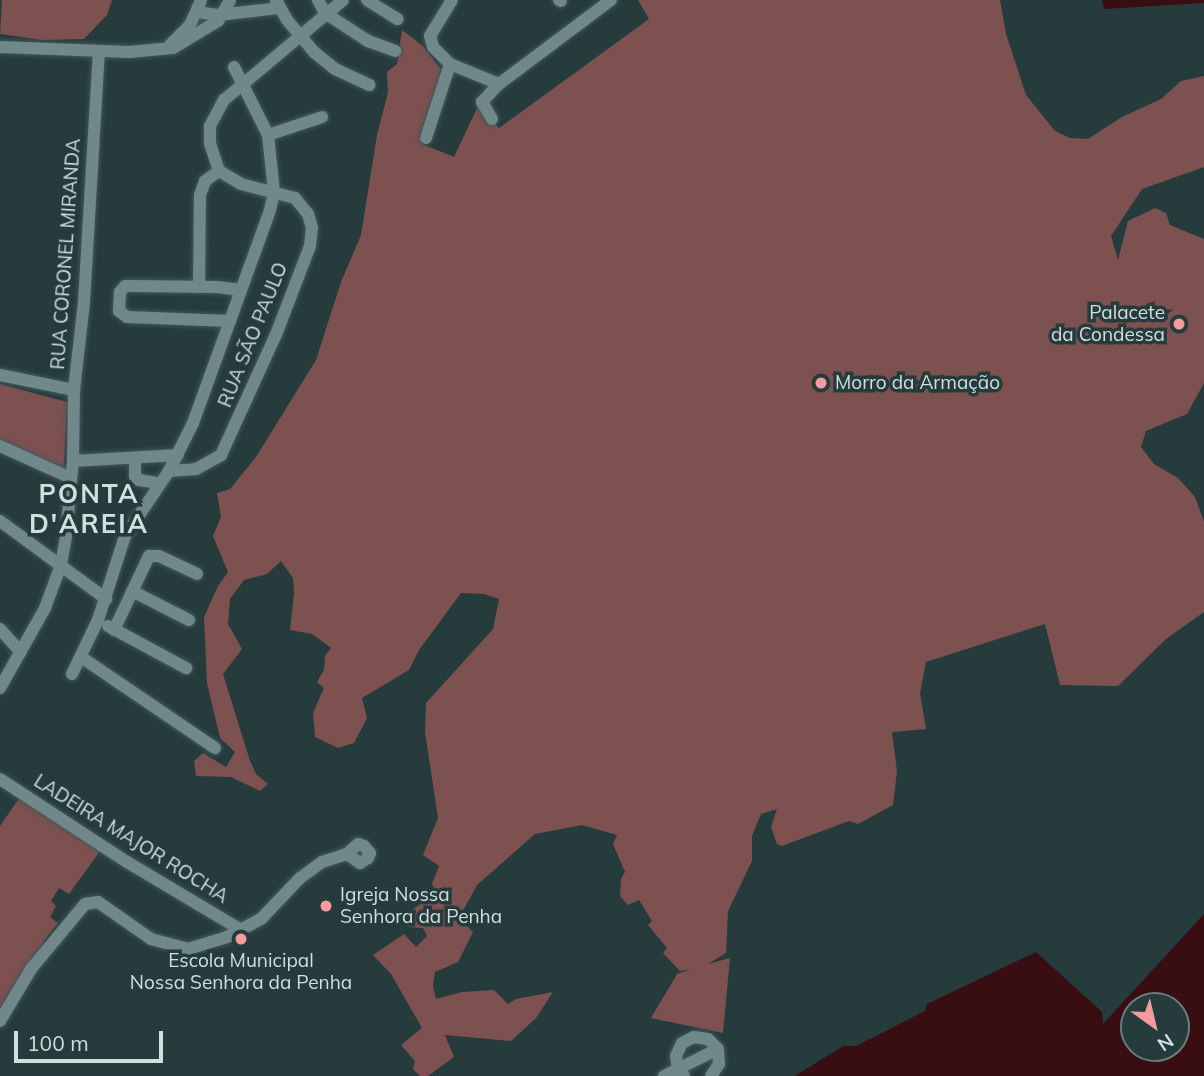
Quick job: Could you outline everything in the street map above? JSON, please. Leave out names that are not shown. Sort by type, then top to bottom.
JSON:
[{"type":"street","points":[[223,15],[230,0]]},
{"type":"street","points":[[318,0],[326,13],[368,41],[395,51]]},
{"type":"street","points":[[274,192],[242,184],[219,171],[210,144],[210,126],[224,100],[343,0]]},
{"type":"street","points":[[367,0],[397,19]]},
{"type":"street","points":[[452,0],[430,36],[433,47],[450,64],[499,84]]},
{"type":"street","points":[[492,119],[482,102],[499,84],[611,0]]},
{"type":"street","points":[[0,47],[99,51],[164,49],[192,39],[223,15],[277,4],[299,36],[335,69],[369,85]]},
{"type":"street","points":[[164,49],[181,35],[199,6],[223,15]]},
{"type":"street","name":"RUA CORONEL MIRANDA","points":[[0,688],[45,608],[61,565],[73,461],[74,390],[84,302],[99,51]]},
{"type":"street","points":[[426,138],[450,64]]},
{"type":"street","points":[[72,674],[98,620],[125,536],[169,471],[201,404],[274,192],[268,135],[234,67]]},
{"type":"street","points":[[268,135],[322,117]]},
{"type":"street","points":[[199,287],[200,195],[205,181],[219,171]]},
{"type":"street","name":"RUA SÃO PAULO","points":[[169,471],[196,469],[221,455],[277,332],[310,246],[312,228],[304,205],[295,198],[274,192]]},
{"type":"street","points":[[230,321],[127,317],[119,311],[120,292],[125,286],[241,290]]},
{"type":"street","points":[[0,375],[74,390]]},
{"type":"street","points":[[0,446],[71,478]]},
{"type":"street","points":[[73,461],[178,455]]},
{"type":"street","points":[[135,459],[135,476],[139,480],[159,483]]},
{"type":"street","points":[[0,521],[106,599]]},
{"type":"street","points":[[114,630],[146,559],[153,555],[197,574]]},
{"type":"street","points":[[132,592],[189,620]]},
{"type":"street","points":[[98,620],[187,668]]},
{"type":"street","points":[[0,628],[21,652]]},
{"type":"street","points":[[82,657],[215,748]]},
{"type":"street","name":"LADEIRA MAJOR ROCHA","points":[[0,779],[127,862],[241,930]]},
{"type":"street","points":[[0,1021],[31,969],[85,904],[97,902],[152,939],[180,948],[210,943],[261,919],[313,867],[342,855]]},
{"type":"street","points":[[681,1073],[676,1055],[688,1039],[701,1037],[718,1049]]},
{"type":"street","points":[[664,1076],[681,1073],[718,1049]]},
{"type":"street","points":[[712,1076],[719,1064],[718,1049]]},
{"type":"shaded area","points":[[2,0],[112,0],[107,15],[84,39],[42,40],[0,34]]},
{"type":"shaded area","points":[[638,0],[1000,0],[1006,34],[1026,95],[1055,131],[1070,138],[1088,139],[1122,117],[1161,99],[1181,81],[1204,76],[1204,167],[1142,189],[1111,236],[1118,260],[1128,221],[1155,208],[1166,213],[1170,225],[1204,239],[1204,383],[1187,414],[1146,431],[1141,447],[1154,464],[1178,478],[1195,497],[1204,522],[1204,612],[1166,639],[1118,686],[1060,685],[1045,624],[926,662],[920,693],[926,729],[892,732],[897,771],[893,805],[858,824],[849,821],[782,846],[777,844],[771,827],[777,809],[761,814],[752,836],[752,861],[728,911],[726,953],[708,964],[730,958],[723,1033],[651,1018],[677,974],[691,969],[680,971],[663,953],[667,948],[648,925],[652,921],[639,900],[628,905],[620,896],[621,879],[625,872],[613,844],[617,835],[582,825],[535,834],[477,885],[459,918],[473,932],[458,962],[435,972],[433,986],[436,999],[462,992],[494,990],[508,1004],[516,999],[553,992],[536,1018],[511,1041],[445,1035],[454,1057],[428,1076],[420,1076],[413,1069],[415,1061],[401,1045],[422,1028],[391,974],[373,955],[404,934],[416,947],[427,936],[423,928],[408,927],[413,909],[437,894],[432,884],[439,866],[423,855],[438,818],[425,732],[426,703],[493,629],[499,599],[484,594],[461,593],[419,650],[409,670],[362,698],[367,718],[354,743],[338,748],[315,737],[313,713],[324,688],[317,682],[324,670],[325,656],[331,648],[312,634],[290,630],[293,578],[281,561],[267,574],[244,580],[230,599],[228,624],[242,649],[223,674],[250,761],[256,774],[268,784],[260,791],[231,777],[196,776],[194,761],[203,753],[226,767],[235,752],[220,738],[207,683],[204,617],[218,586],[228,572],[213,536],[221,517],[217,493],[230,489],[256,457],[316,360],[341,282],[361,235],[377,135],[388,92],[387,72],[397,64],[402,30],[423,46],[442,71],[422,144],[454,157],[478,106],[499,128],[649,19]]},
{"type":"shaded area","points":[[1102,0],[1204,0],[1204,3],[1104,9]]},
{"type":"shaded area","points":[[0,384],[67,402],[64,468],[0,441]]},
{"type":"shaded area","points":[[22,794],[103,847],[69,894],[59,888],[51,901],[56,906],[50,917],[58,923],[46,938],[0,1016],[0,826]]},
{"type":"shaded area","points":[[1204,914],[1204,1076],[795,1076],[843,1046],[856,1046],[925,1011],[927,1004],[1036,952],[1102,1012],[1103,1024],[1120,1005],[1120,1062],[1190,1062],[1190,992],[1132,992]]},
{"type":"place","name":"Palacete da Condessa","points":[[1179,324]]},
{"type":"place","name":"Morro da Armação","points":[[821,383]]},
{"type":"place","name":"Igreja Nossa Senhora da Penha","points":[[326,906]]},
{"type":"place","name":"Escola Municipal Nossa Senhora da Penha","points":[[241,939]]},
{"type":"district","name":"PONTA D'AREIA","points":[[89,509]]}]
